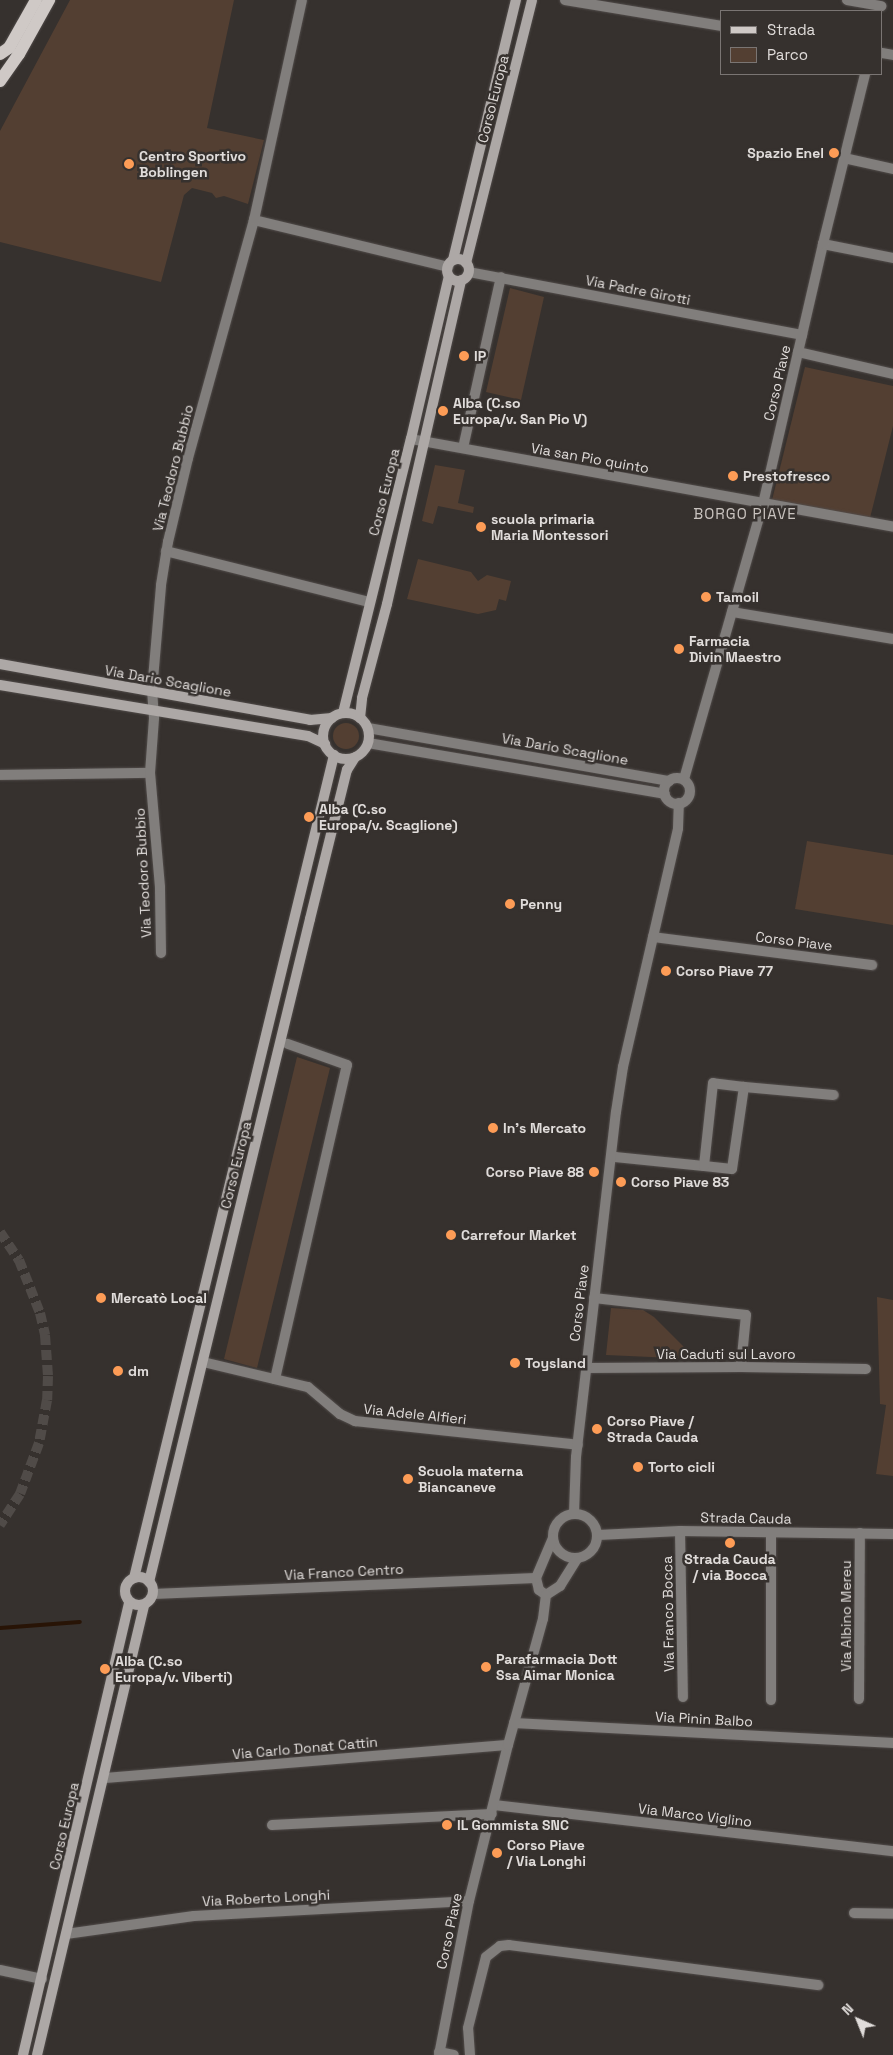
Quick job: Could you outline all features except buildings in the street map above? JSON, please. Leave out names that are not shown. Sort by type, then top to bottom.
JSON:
[{"type":"main road","points":[[0,54],[9,48],[36,0]]},
{"type":"main road","points":[[0,82],[19,54],[50,0]]},
{"type":"main road","name":"Corso Europa","points":[[343,713],[411,440],[450,268],[516,0]]},
{"type":"main road","name":"Corso Europa","points":[[468,268],[532,0]]},
{"type":"main road","points":[[460,260],[468,268],[461,280],[454,280],[450,268],[460,260]]},
{"type":"main road","name":"Corso Europa","points":[[360,718],[362,698],[388,604],[461,280]]},
{"type":"main road","name":"Via Dario Scaglione","points":[[0,664],[310,720],[332,718]]},
{"type":"main road","points":[[0,685],[308,736],[325,744],[334,755],[348,759],[355,757],[368,744],[368,728],[360,718],[343,713],[332,718],[324,730],[325,744]]},
{"type":"main road","name":"Corso Europa","points":[[134,1578],[334,755]]},
{"type":"main road","name":"Corso Europa","points":[[149,1582],[342,789],[347,770],[355,757]]},
{"type":"main road","points":[[38,2055],[144,1605],[153,1594],[149,1582],[145,1578],[134,1578],[128,1582],[124,1589],[125,1596],[134,1605],[144,1605]]},
{"type":"main road","name":"Corso Europa","points":[[23,2055],[129,1602]]},
{"type":"street","name":"Via Teodoro Bubbio","points":[[161,953],[160,888],[150,773],[154,710],[152,692],[166,551],[188,458],[254,220],[302,0]]},
{"type":"street","points":[[565,0],[720,26]]},
{"type":"street","points":[[847,0],[881,6]]},
{"type":"street","name":"Corso Piave","points":[[574,1514],[578,1445],[586,1368],[623,1067],[678,828],[679,803],[686,800],[690,793],[689,785],[684,779],[763,504],[823,244],[865,75]]},
{"type":"street","points":[[844,158],[893,169]]},
{"type":"street","points":[[254,220],[450,268]]},
{"type":"street","points":[[823,244],[893,258]]},
{"type":"street","name":"Via Padre Girotti","points":[[468,268],[501,278],[802,333]]},
{"type":"street","points":[[463,448],[501,278]]},
{"type":"street","points":[[798,352],[893,374]]},
{"type":"street","name":"Via san Pio quinto","points":[[411,440],[893,527]]},
{"type":"street","points":[[166,551],[370,602]]},
{"type":"street","points":[[732,612],[893,639]]},
{"type":"street","name":"Via Dario Scaglione","points":[[368,728],[669,781]]},
{"type":"street","name":"Via Dario Scaglione","points":[[368,744],[665,794]]},
{"type":"street","points":[[0,775],[150,773]]},
{"type":"street","points":[[679,803],[672,802],[665,794],[665,787],[669,781],[676,778],[684,779]]},
{"type":"street","name":"Corso Piave","points":[[654,937],[872,965]]},
{"type":"street","points":[[275,1379],[347,1065],[288,1044]]},
{"type":"street","points":[[704,1166],[713,1083],[834,1095]]},
{"type":"street","points":[[611,1156],[732,1170],[744,1087]]},
{"type":"street","points":[[594,1298],[746,1315],[741,1366]]},
{"type":"street","name":"Via Adele Alfieri","points":[[203,1362],[308,1387],[340,1414],[355,1421],[578,1445]]},
{"type":"street","name":"Via Caduti sul Lavoro","points":[[586,1368],[741,1366],[866,1369]]},
{"type":"street","points":[[552,1538],[560,1554],[568,1558],[577,1559],[585,1557],[592,1551],[598,1535],[590,1519],[582,1515],[565,1516],[558,1522],[536,1578],[539,1590],[546,1596],[560,1586],[577,1559]]},
{"type":"street","name":"Strada Cauda","points":[[598,1535],[680,1531],[893,1534]]},
{"type":"street","name":"Via Franco Bocca","points":[[680,1531],[683,1697]]},
{"type":"street","points":[[771,1533],[771,1700]]},
{"type":"street","name":"Via Albino Mereu","points":[[859,1699],[860,1534]]},
{"type":"street","name":"Via Franco Centro","points":[[153,1594],[536,1578]]},
{"type":"street","name":"Corso Piave","points":[[439,2054],[469,1901],[508,1745],[543,1619],[546,1596]]},
{"type":"street","name":"Via Pinin Balbo","points":[[514,1723],[893,1743]]},
{"type":"street","name":"Via Carlo Donat Cattin","points":[[104,1778],[508,1745]]},
{"type":"street","points":[[272,1825],[493,1810]]},
{"type":"street","name":"Via Marco Viglino","points":[[493,1810],[893,1851]]},
{"type":"street","name":"Via Roberto Longhi","points":[[66,1934],[194,1916],[469,1901]]},
{"type":"street","points":[[854,1913],[893,1914]]},
{"type":"street","points":[[470,2055],[468,2028],[486,1957],[500,1946],[509,1945],[818,1984]]},
{"type":"street","points":[[0,1970],[42,1979]]},
{"type":"street","points":[[439,2054],[454,2055]]},
{"type":"green space","name":"Centro Sportivo Boblingen","points":[[70,0],[234,0],[207,128],[264,140],[248,204],[224,196],[216,198],[212,193],[192,188],[184,195],[161,282],[0,242],[0,131]]},
{"type":"green space","points":[[510,288],[544,297],[521,400],[486,392]]},
{"type":"green space","points":[[805,367],[893,386],[893,426],[870,518],[772,500]]},
{"type":"green space","points":[[435,465],[465,470],[458,503],[474,507],[473,513],[438,506],[433,524],[422,521]]},
{"type":"green space","points":[[418,559],[471,572],[478,581],[487,575],[511,581],[506,601],[499,599],[496,610],[478,614],[407,599]]},
{"type":"green space","points":[[346,723],[355,727],[359,736],[355,745],[346,749],[337,745],[333,736],[337,727]]},
{"type":"green space","points":[[807,841],[893,855],[893,925],[795,909]]},
{"type":"green space","points":[[297,1057],[330,1068],[257,1368],[224,1359]]},
{"type":"green space","points":[[877,1297],[893,1300],[893,1476],[876,1474],[886,1405],[880,1404]]},
{"type":"green space","points":[[611,1308],[643,1310],[654,1317],[696,1359],[606,1355]]},
{"type":"waterway","points":[[0,1628],[80,1622]]},
{"type":"tunnel","points":[[0,1232],[19,1260],[40,1313],[45,1335],[48,1376],[47,1400],[39,1443],[20,1494],[0,1525]]},
{"type":"place","name":"Spazio Enel","points":[[834,153]]},
{"type":"place","name":"Centro Sportivo Boblingen","points":[[129,164]]},
{"type":"place","name":"IP","points":[[464,356]]},
{"type":"place","name":"Alba (C.so Europa/v. San Pio V)","points":[[443,411]]},
{"type":"place","name":"Prestofresco","points":[[733,476]]},
{"type":"place","name":"scuola primaria Maria Montessori","points":[[481,527]]},
{"type":"place","name":"Tamoil","points":[[706,597]]},
{"type":"place","name":"Farmacia Divin Maestro","points":[[679,649]]},
{"type":"place","name":"Alba (C.so Europa/v. Scaglione)","points":[[309,817]]},
{"type":"place","name":"Penny","points":[[510,904]]},
{"type":"place","name":"Corso Piave 77","points":[[666,971]]},
{"type":"place","name":"In's Mercato","points":[[493,1128]]},
{"type":"place","name":"Corso Piave 88","points":[[594,1172]]},
{"type":"place","name":"Corso Piave 83","points":[[621,1182]]},
{"type":"place","name":"Carrefour Market","points":[[451,1235]]},
{"type":"place","name":"Mercatò Local","points":[[101,1298]]},
{"type":"place","name":"Toysland","points":[[515,1363]]},
{"type":"place","name":"dm","points":[[118,1371]]},
{"type":"place","name":"Corso Piave / Strada Cauda","points":[[597,1429]]},
{"type":"place","name":"Torto cicli","points":[[638,1467]]},
{"type":"place","name":"Scuola materna Biancaneve","points":[[408,1479]]},
{"type":"place","name":"Strada Cauda / via Bocca","points":[[730,1543]]},
{"type":"place","name":"Parafarmacia Dott Ssa Aimar Monica","points":[[486,1667]]},
{"type":"place","name":"Alba (C.so Europa/v. Viberti)","points":[[105,1669]]},
{"type":"place","name":"IL Gommista SNC","points":[[447,1825]]},
{"type":"place","name":"Corso Piave / Via Longhi","points":[[497,1853]]},
{"type":"district","name":"BORGO PIAVE","points":[[745,514]]}]
